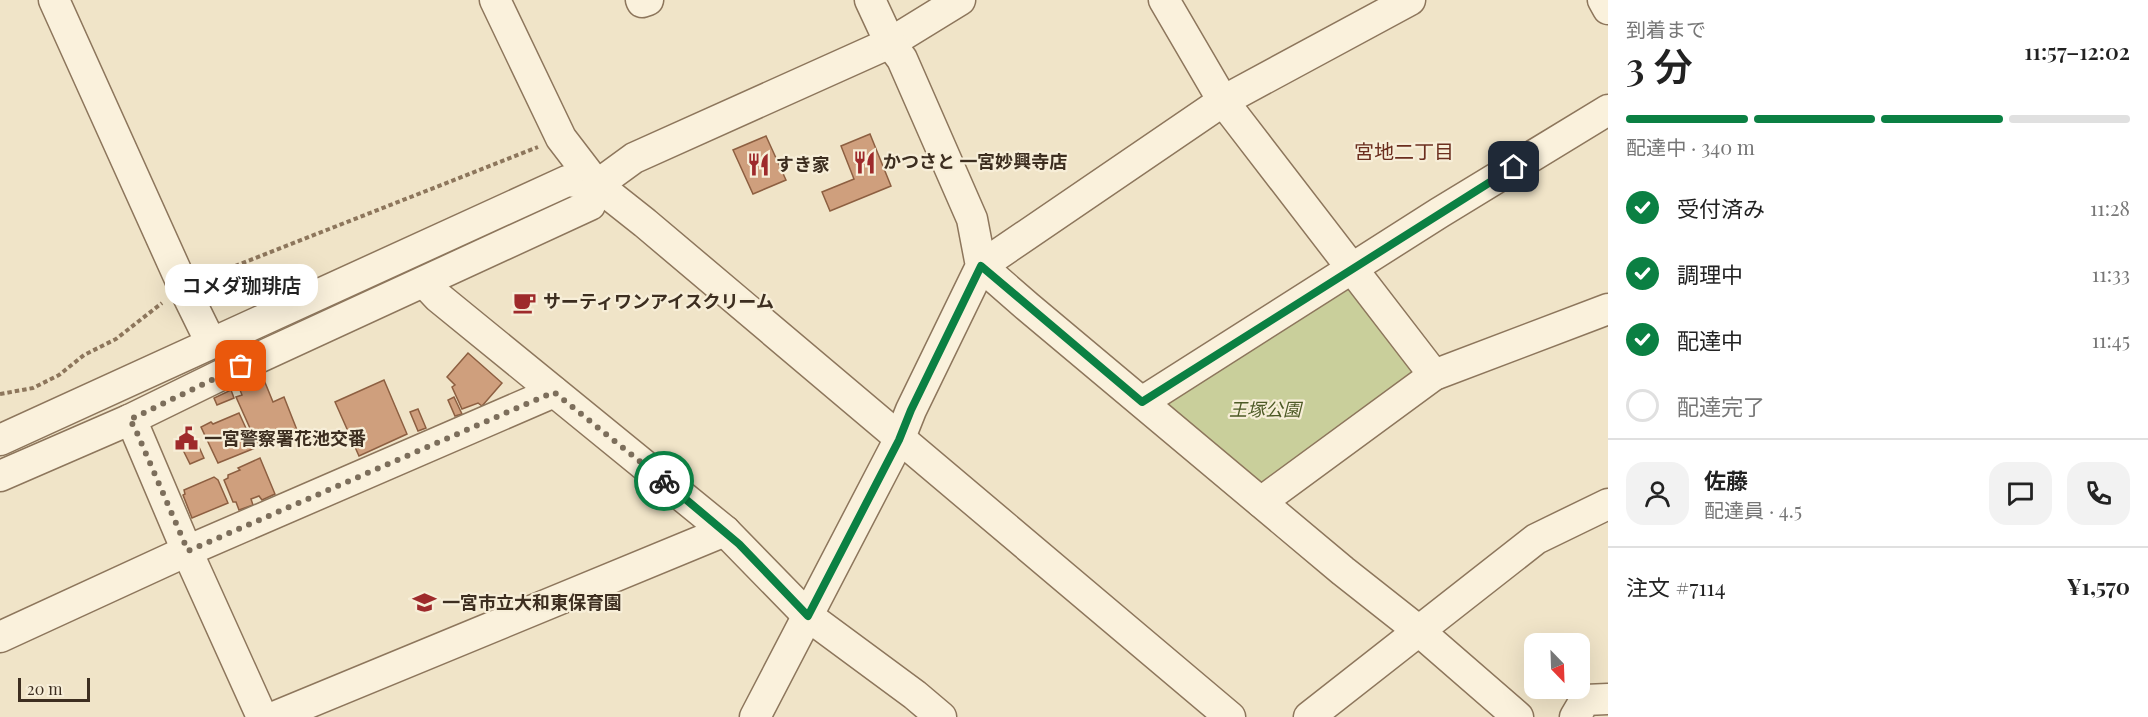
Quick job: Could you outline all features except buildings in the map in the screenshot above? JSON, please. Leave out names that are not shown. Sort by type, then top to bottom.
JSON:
[{"type":"street","points":[[54,0],[211,344]]},
{"type":"street","points":[[495,0],[561,138],[597,185],[1230,717]]},
{"type":"street","points":[[641,0],[642,2],[648,0]]},
{"type":"street","points":[[870,0],[890,43],[902,59],[972,219],[981,266],[1261,502],[1419,631],[1518,717]]},
{"type":"street","points":[[0,476],[129,420],[221,375],[590,205],[597,185],[634,158],[890,43],[960,0]]},
{"type":"street","points":[[1164,0],[1223,101],[1434,375]]},
{"type":"street","points":[[755,717],[899,440],[911,410],[981,266],[1223,101],[1410,0]]},
{"type":"street","points":[[1603,0],[1608,9]]},
{"type":"street","points":[[1142,402],[1352,268],[1608,110]]},
{"type":"street","points":[[0,440],[567,181],[597,185]]},
{"type":"street","points":[[424,282],[438,297],[725,531],[808,616],[941,717]]},
{"type":"street","points":[[1261,502],[1434,375],[1608,309]]},
{"type":"street","points":[[0,637],[188,551],[554,392]]},
{"type":"street","points":[[129,420],[134,426],[262,717]]},
{"type":"street","points":[[1309,717],[1536,539],[1608,504]]},
{"type":"street","points":[[274,717],[725,531]]},
{"type":"street","points":[[1575,717],[1585,700],[1608,699]]},
{"type":"path","points":[[0,394],[33,388],[59,375],[84,356],[116,339],[183,286],[561,138]]},
{"type":"green space","name":"王塚公園","points":[[1350,277],[1423,375],[1260,494],[1156,403]]},
{"type":"way so far","points":[[241,366],[129,420],[134,426],[188,551],[554,392],[664,481]]},
{"type":"place","name":"かつさと 一宮妙興寺店","points":[[865,162]]},
{"type":"place","name":"すき家","points":[[758,165]]},
{"type":"place","name":"サーティワンアイスクリーム","points":[[525,302]]},
{"type":"place","name":"コメダ珈琲店","points":[[241,366]]},
{"type":"place","name":"一宮警察署花池交番","points":[[186,439]]},
{"type":"place","name":"一宮市立大和東保育園","points":[[424,603]]},
{"type":"district","name":"宮地二丁目","points":[[1404,152]]},
{"type":"route","points":[[664,481],[739,544],[808,616],[899,440],[911,410],[981,266],[1142,402],[1514,167]]}]
